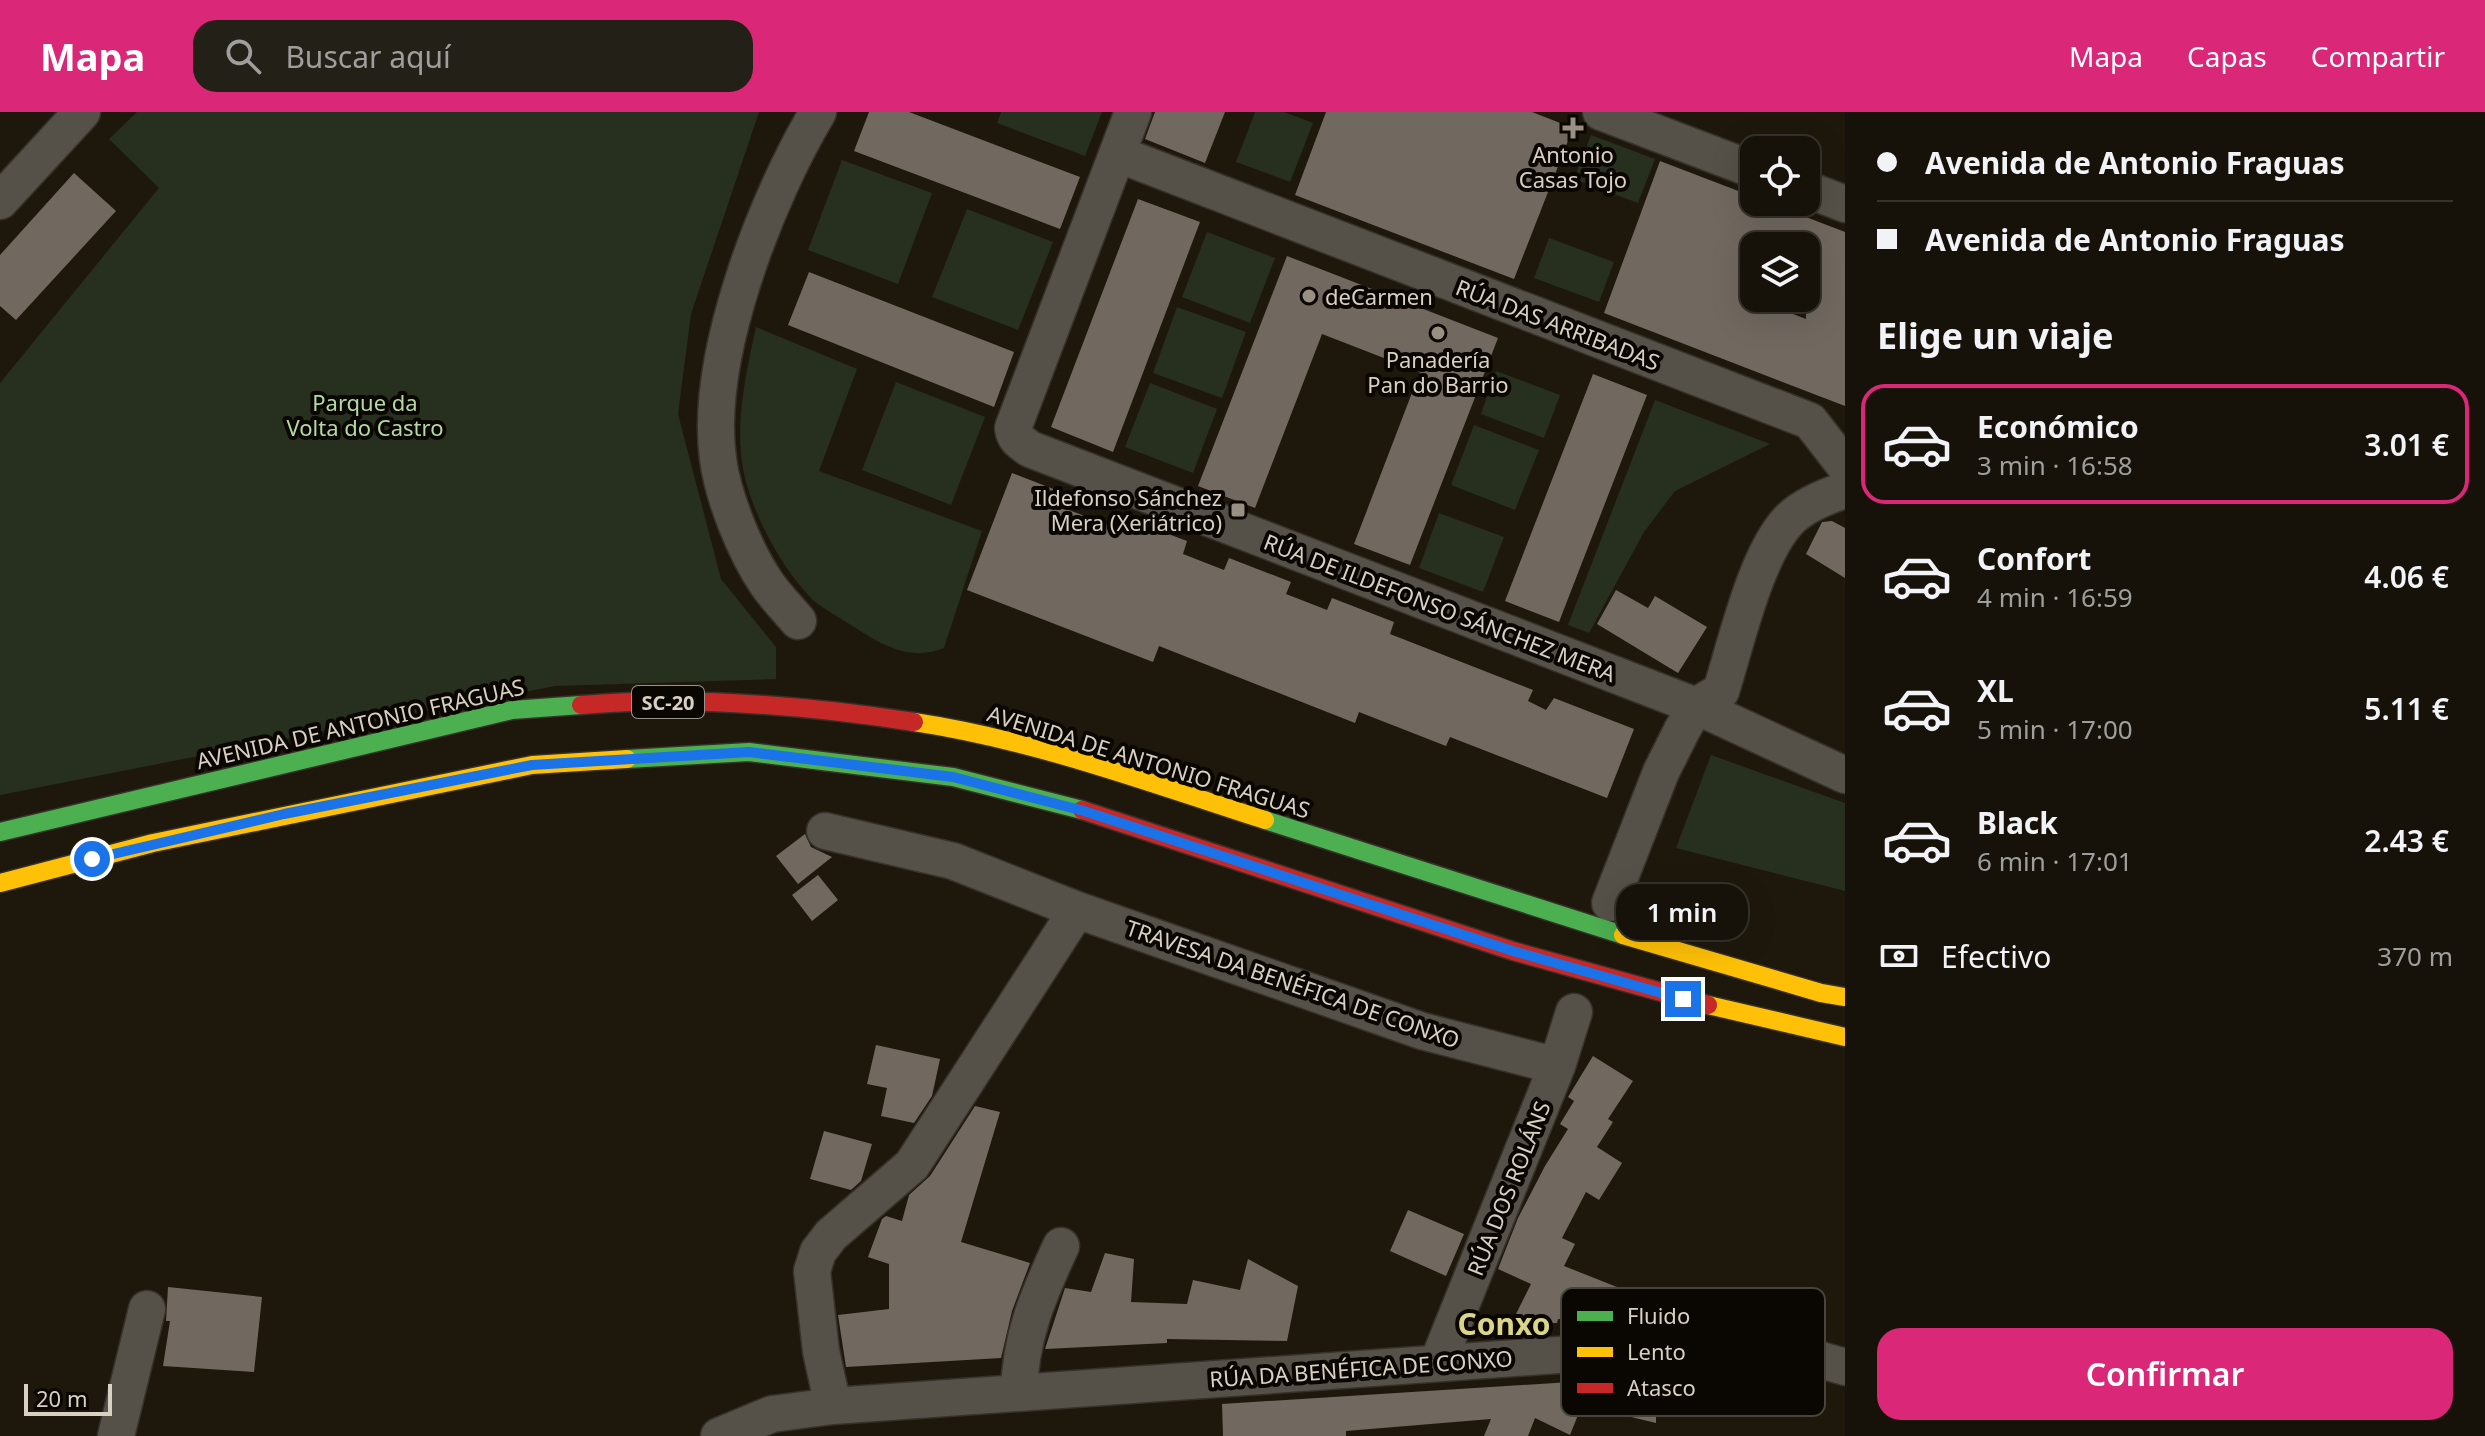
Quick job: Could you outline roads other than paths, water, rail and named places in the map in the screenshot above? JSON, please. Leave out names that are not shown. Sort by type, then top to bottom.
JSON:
[{"type":"highway","name":"AVENIDA DE ANTONIO FRAGUAS","points":[[0,832],[512,710],[615,702],[751,703],[862,714],[961,729],[991,737],[1096,766],[1686,955],[1845,997]]},
{"type":"highway","points":[[0,883],[153,843],[532,765],[749,752],[953,777],[1084,811],[1513,951],[1644,988],[1845,1037]]},
{"type":"highway","points":[[1644,988],[1711,1023]]},
{"type":"street","points":[[798,621],[766,583],[744,539],[727,496],[718,461],[716,427],[726,345],[739,298],[781,185],[818,112]]},
{"type":"street","points":[[1118,154],[1133,112]]},
{"type":"street","points":[[1601,112],[1740,165]]},
{"type":"street","points":[[0,201],[72,116]]},
{"type":"street","name":"RÚA DE ILDEFONSO SÁNCHEZ MERA","points":[[1118,154],[1013,428],[1016,438],[1030,449],[1696,706],[1845,775]]},
{"type":"street","name":"RÚA DAS ARRIBADAS","points":[[1118,154],[1810,421],[1845,466]]},
{"type":"street","points":[[1820,194],[1845,204]]},
{"type":"street","points":[[1610,903],[1661,772],[1696,706],[1721,691],[1759,573],[1780,531],[1801,509],[1845,490]]},
{"type":"street","name":"TRAVESA DA BENÉFICA DE CONXO","points":[[825,831],[953,861],[1077,910],[1422,1031],[1557,1066]]},
{"type":"street","points":[[833,1406],[821,1351],[812,1271],[818,1252],[831,1235],[912,1165],[1077,910]]},
{"type":"street","name":"RÚA DOS ROLÁNS","points":[[1438,1362],[1557,1066],[1574,1012]]},
{"type":"street","points":[[1019,1393],[1021,1349],[1040,1291],[1061,1246]]},
{"type":"street","points":[[116,1436],[147,1309]]},
{"type":"street","name":"RÚA DA BENÉFICA DE CONXO","points":[[719,1436],[772,1414],[833,1406],[1561,1354]]},
{"type":"street","name":"RÚA DA BENÉFICA DE CONXO","points":[[1825,1361],[1845,1367]]},
{"type":"place","name":"Antonio Casas Tojo","points":[[1573,128]]},
{"type":"place","name":"deCarmen","points":[[1309,296]]},
{"type":"place","name":"Panadería Pan do Barrio","points":[[1438,333]]},
{"type":"place","name":"Ildefonso Sánchez Mera (Xeriátrico)","points":[[1238,510]]},
{"type":"district","name":"Conxo","points":[[1504,1323]]},
{"type":"park label","name":"Parque da Volta do Castro","points":[[365,414]]}]
